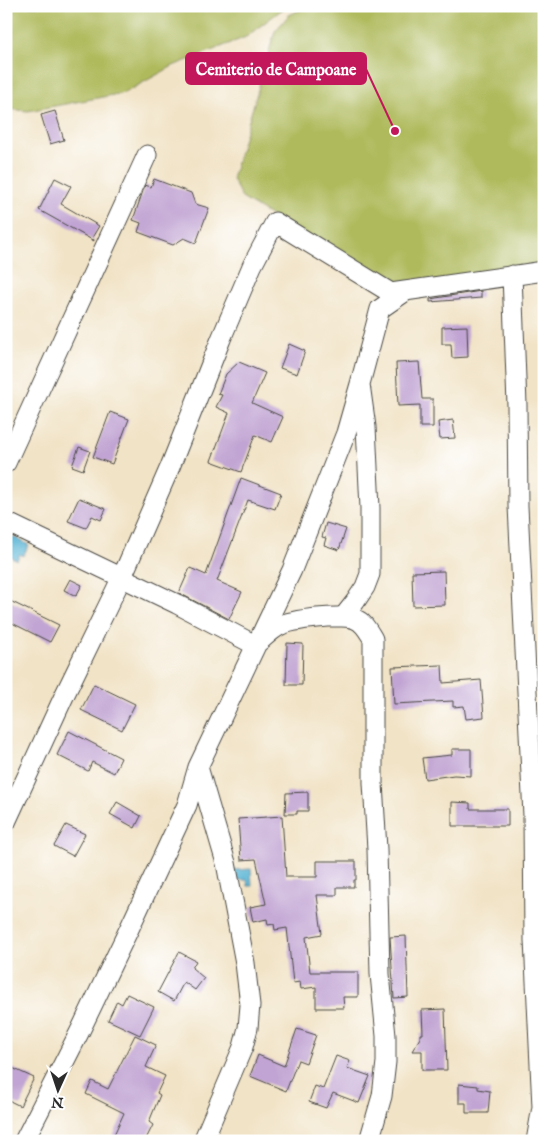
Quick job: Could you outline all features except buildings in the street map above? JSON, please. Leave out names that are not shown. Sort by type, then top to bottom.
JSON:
[{"type":"street","points":[[6,463],[147,155]]},
{"type":"street","points":[[6,822],[122,576],[170,467],[252,266],[274,222],[391,293],[544,271]]},
{"type":"street","points":[[512,275],[517,405],[518,506],[533,816],[534,940],[542,1106],[536,1141]]},
{"type":"street","points":[[24,1141],[80,1031],[187,805],[198,767],[292,570],[346,433],[380,309],[406,291]]},
{"type":"street","points":[[255,646],[268,633],[287,623],[344,616],[365,587],[370,574],[370,508],[366,436],[360,384]]},
{"type":"street","points":[[6,522],[122,576],[255,646]]},
{"type":"street","points":[[276,602],[278,617],[287,623]]},
{"type":"street","points":[[339,617],[356,619],[365,625],[373,639],[373,783],[377,849],[380,974],[386,1036],[386,1062],[382,1096],[369,1141]]},
{"type":"street","points":[[198,767],[226,863],[245,963],[250,1005],[248,1028],[243,1047],[203,1141]]},
{"type":"green space","points":[[6,6],[289,6],[246,37],[173,66],[124,93],[28,111],[6,109]]},
{"type":"green space","points":[[309,6],[544,6],[544,264],[429,282],[391,281],[325,249],[242,198],[232,179],[275,31],[289,15]]},
{"type":"water","points":[[10,535],[29,545],[23,556],[20,554],[17,560],[9,556],[12,550],[6,546]]},
{"type":"water","points":[[251,869],[252,886],[248,886],[247,880],[235,880],[234,870]]},
{"type":"place","name":"Cemiterio de Campoane","points":[[395,131]]}]
